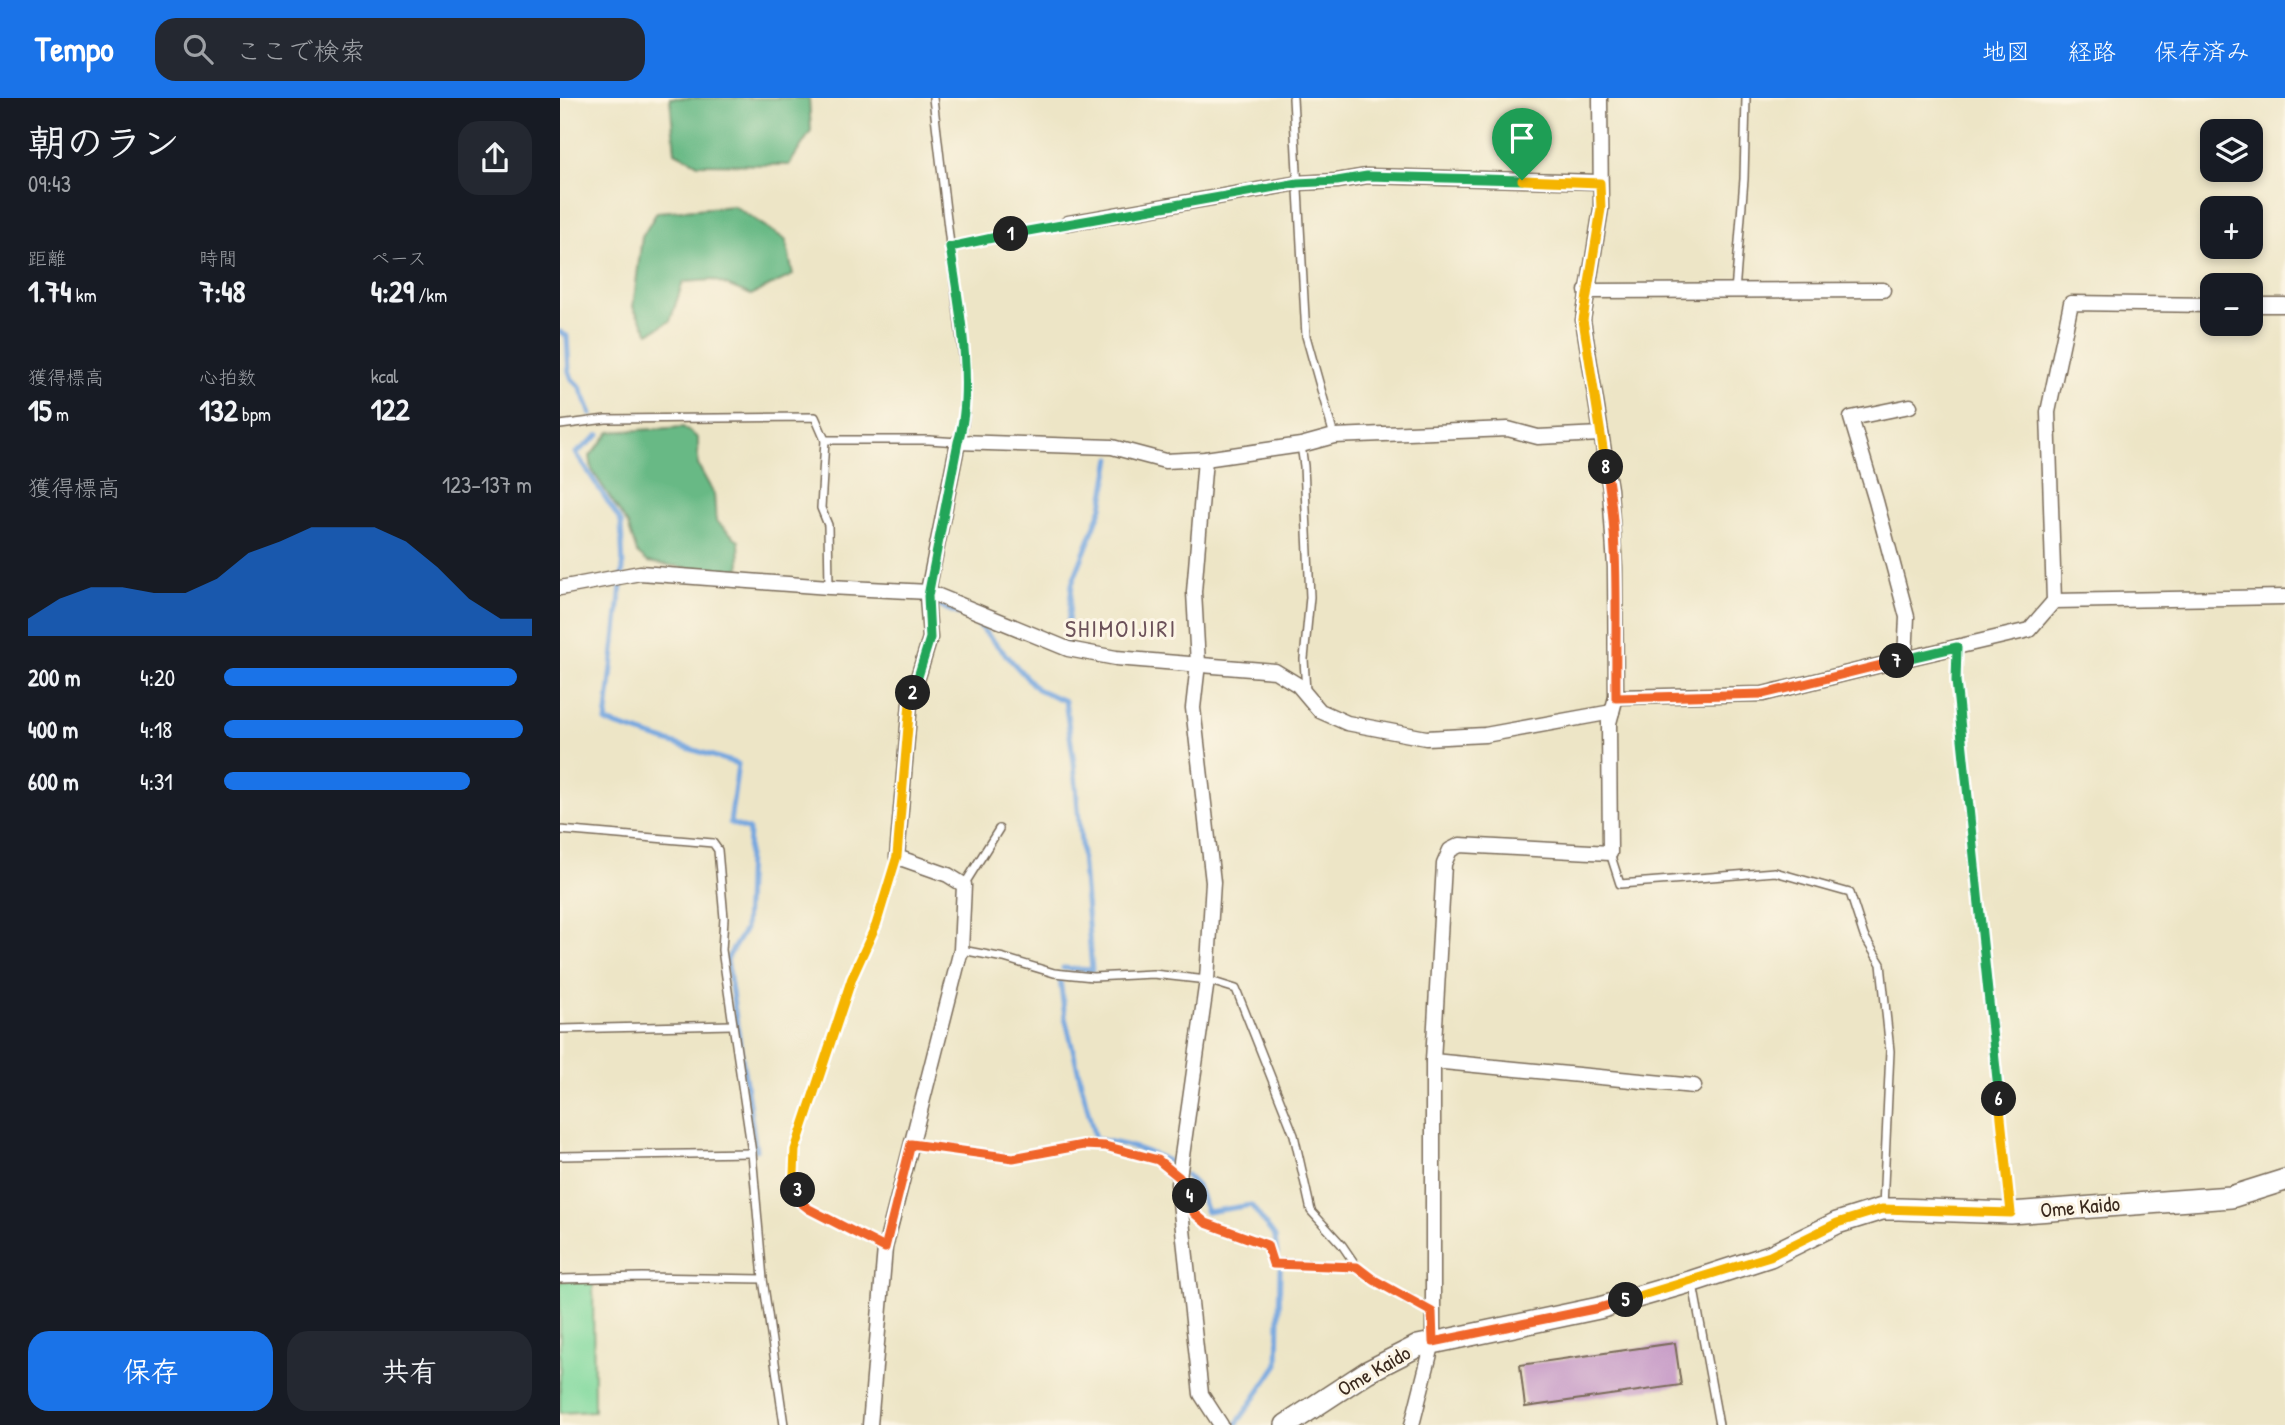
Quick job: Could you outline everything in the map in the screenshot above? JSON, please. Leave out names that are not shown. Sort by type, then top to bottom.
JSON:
[{"type":"main road","name":"Ome Kaido","points":[[1286,1425],[1367,1372],[1418,1346],[1599,1308],[1693,1281],[1770,1256],[1837,1223],[1882,1209],[2011,1213],[2231,1197],[2285,1180]]},
{"type":"street","points":[[1412,1425],[1433,1342],[1433,1061],[1444,864],[1450,850],[1460,845],[1611,853],[1609,723],[1614,705],[1615,567],[1611,502],[1583,320],[1601,209],[1600,98]]},
{"type":"street","points":[[1068,223],[1298,183],[1367,176],[1600,183]]},
{"type":"street","points":[[1586,291],[1883,290]]},
{"type":"street","points":[[560,588],[640,573],[928,594],[1068,649],[1116,658],[1275,671],[1298,685],[1320,711],[1347,723],[1426,738],[1485,734],[1614,705],[1763,694],[2029,630],[2054,601],[2048,412],[2071,303],[2200,305]]},
{"type":"street","points":[[2263,305],[2285,305]]},
{"type":"street","points":[[1905,659],[1907,617],[1851,418],[1910,406]]},
{"type":"street","points":[[870,1425],[885,1248],[961,950],[964,885],[948,875],[897,856],[910,703],[930,638],[928,594],[958,442],[1111,447],[1165,461],[1301,445],[1334,436],[1508,429],[1538,437],[1601,435]]},
{"type":"street","points":[[1205,458],[1194,592],[1198,664],[1193,708],[1213,882],[1207,980],[1178,1184],[1201,1394],[1221,1425]]},
{"type":"street","points":[[2054,601],[2285,597]]},
{"type":"street","points":[[1433,1061],[1694,1086]]},
{"type":"lane","points":[[825,440],[958,442],[964,424],[966,383],[957,286],[933,98]]},
{"type":"lane","points":[[1293,98],[1306,336],[1334,436]]},
{"type":"lane","points":[[1735,292],[1744,179],[1746,98]]},
{"type":"lane","points":[[950,247],[1068,223]]},
{"type":"lane","points":[[560,425],[606,419],[815,417],[825,440],[821,508],[828,525],[829,587]]},
{"type":"lane","points":[[1301,445],[1310,597],[1304,659],[1307,695]]},
{"type":"lane","points":[[1957,647],[1956,681],[2011,1213]]},
{"type":"lane","points":[[964,885],[999,829]]},
{"type":"lane","points":[[560,830],[713,844],[718,850],[724,918],[722,950],[752,1153],[763,1279],[784,1425]]},
{"type":"lane","points":[[1611,853],[1620,884],[1775,872],[1850,893],[1864,936],[1881,964],[1890,1051],[1882,1209]]},
{"type":"lane","points":[[885,1248],[800,1202],[794,1174],[795,1150],[852,978],[876,925],[897,856]]},
{"type":"lane","points":[[961,950],[1004,958],[1054,973],[1093,977],[1153,974],[1207,980],[1236,989],[1294,1135],[1311,1211],[1342,1245],[1357,1267],[1374,1280],[1432,1312]]},
{"type":"lane","points":[[560,1029],[732,1025]]},
{"type":"lane","points":[[911,1144],[1013,1158],[1083,1145],[1105,1146],[1158,1160],[1188,1188],[1194,1213],[1206,1223],[1267,1245],[1273,1264],[1357,1267]]},
{"type":"lane","points":[[560,1156],[752,1153]]},
{"type":"lane","points":[[560,1279],[763,1279]]},
{"type":"lane","points":[[1693,1281],[1718,1425]]},
{"type":"green space","points":[[670,98],[809,98],[811,131],[789,165],[698,164],[675,152]]},
{"type":"green space","points":[[734,206],[786,240],[793,275],[751,295],[714,280],[683,282],[670,321],[649,333],[633,307],[642,237],[657,212]]},
{"type":"green space","points":[[683,427],[698,438],[698,465],[714,494],[716,521],[739,541],[740,568],[721,573],[648,562],[637,553],[628,525],[592,470],[590,456],[610,432]]},
{"type":"green space","points":[[560,1281],[593,1281],[594,1411],[560,1413]]},
{"type":"building","points":[[1675,1343],[1681,1385],[1525,1407],[1520,1365]]},
{"type":"waterway","points":[[560,332],[567,336],[572,379],[580,387],[591,414]]},
{"type":"waterway","points":[[599,435],[576,453],[621,522],[623,568],[606,722],[738,764],[730,823],[749,830],[745,929],[727,959],[756,1150]]},
{"type":"waterway","points":[[1066,644],[1072,584],[1102,507],[1111,458]]},
{"type":"waterway","points":[[929,602],[974,620],[1037,689],[1065,701],[1074,763],[1092,970],[1063,968]]},
{"type":"waterway","points":[[1060,980],[1065,1017],[1095,1139],[1132,1147],[1168,1161]]},
{"type":"waterway","points":[[1186,1175],[1197,1186],[1207,1212],[1251,1205],[1275,1237],[1277,1254]]},
{"type":"waterway","points":[[1236,1425],[1278,1364],[1280,1269]]},
{"type":"district","name":"SHIMOIJIRI","points":[[1121,629]]},
{"type":"route","points":[[1367,176],[1522,180],[1600,183],[1601,209],[1583,320],[1610,489],[1615,567],[1616,698],[1763,694],[1957,647],[1956,681],[2011,1213],[1882,1209],[1837,1223],[1770,1256],[1693,1281],[1599,1308],[1433,1342],[1432,1312],[1374,1280],[1357,1267],[1273,1264],[1267,1245],[1206,1223],[1194,1213],[1188,1188],[1158,1160],[1105,1146],[1083,1145],[1013,1158],[911,1144],[885,1248],[809,1209],[800,1202],[794,1174],[795,1150],[852,978],[876,925],[897,856],[910,703],[930,638],[928,596],[958,442],[964,424],[966,383],[957,286],[950,247],[1068,223],[1298,183],[1367,176]]}]
